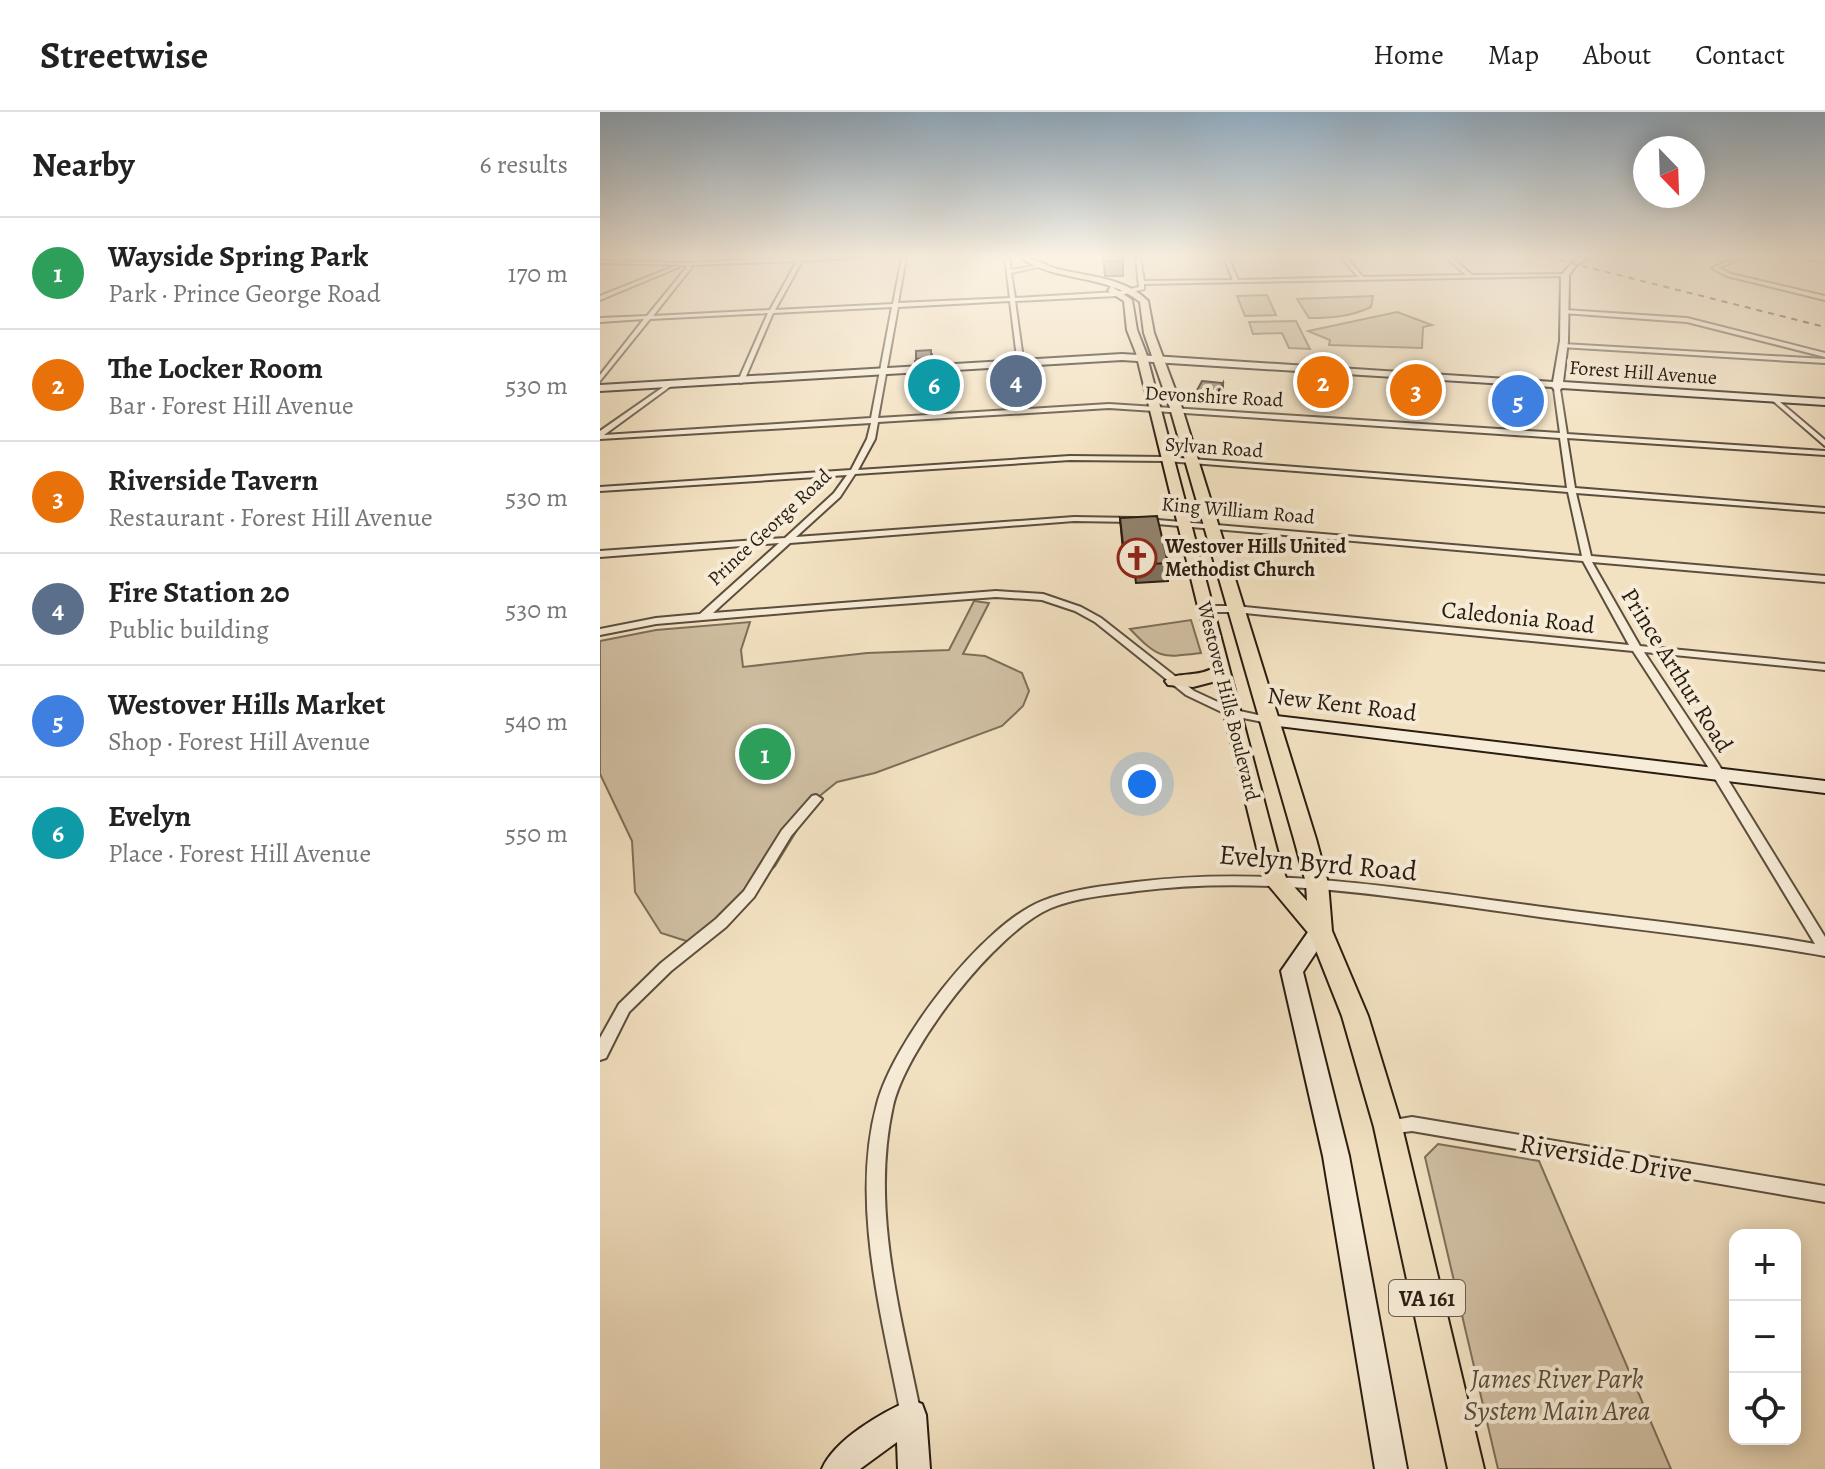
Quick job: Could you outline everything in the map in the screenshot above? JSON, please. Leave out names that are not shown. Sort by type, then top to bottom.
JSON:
[{"type":"main road","name":"Westover Hills Boulevard","points":[[1130,320],[1276,881],[1320,931]]},
{"type":"main road","name":"Westover Hills Boulevard","points":[[1147,320],[1317,883],[1320,931],[1355,1016],[1388,1127],[1466,1469]]},
{"type":"main road","points":[[1558,386],[1565,320]]},
{"type":"main road","name":"Forest Hill Avenue","points":[[600,388],[1143,360],[1825,404]]},
{"type":"main road","points":[[1174,681],[1199,681],[1214,677],[1221,670]]},
{"type":"main road","name":"New Kent Road","points":[[1268,720],[1825,787]]},
{"type":"main road","points":[[1320,931],[1292,971],[1318,1067],[1364,1301],[1391,1469]]},
{"type":"main road","points":[[838,1469],[855,1451],[911,1415],[914,1469]]},
{"type":"street","points":[[600,379],[647,320]]},
{"type":"street","points":[[741,381],[767,320]]},
{"type":"street","name":"Prince George Road","points":[[703,617],[785,539],[837,495],[854,471],[871,439],[892,320]]},
{"type":"street","points":[[1015,320],[1020,364]]},
{"type":"street","points":[[1688,320],[1825,358]]},
{"type":"street","points":[[1563,346],[1825,358]]},
{"type":"street","points":[[600,435],[669,385]]},
{"type":"street","name":"Prince Arthur Road","points":[[1558,386],[1571,490],[1587,560],[1636,648],[1719,775],[1825,950]]},
{"type":"street","points":[[1776,400],[1825,444]]},
{"type":"street","name":"Devonshire Road","points":[[600,435],[1060,408],[1176,408],[1825,453]]},
{"type":"street","name":"Sylvan Road","points":[[600,489],[1070,458],[1166,459],[1825,510]]},
{"type":"street","name":"King William Road","points":[[600,554],[1074,519],[1211,525],[1825,579]]},
{"type":"street","name":"New Kent Road","points":[[600,632],[656,621],[703,617],[996,594],[1043,597],[1078,609],[1098,620],[1190,693],[1232,713],[1268,720]]},
{"type":"street","name":"Caledonia Road","points":[[1206,609],[1235,609],[1825,667]]},
{"type":"street","points":[[600,1053],[624,1008],[666,967],[721,923],[749,894],[786,833],[816,799]]},
{"type":"street","name":"Evelyn Byrd Road","points":[[911,1415],[878,1220],[879,1140],[885,1100],[945,996],[1007,929],[1040,908],[1077,896],[1170,881],[1250,877],[1317,883],[1825,950]]},
{"type":"street","name":"Riverside Drive","points":[[1388,1127],[1412,1124],[1825,1194]]},
{"type":"green space","points":[[1358,320],[1419,320],[1432,325],[1423,327],[1422,348],[1329,345],[1330,340],[1308,331]]},
{"type":"green space","points":[[1296,321],[1310,349],[1289,348],[1282,333],[1253,334],[1249,322]]},
{"type":"green space","points":[[974,601],[989,603],[963,654],[985,656],[1022,673],[1029,691],[1023,706],[1002,726],[875,773],[837,782],[816,799],[775,866],[696,944],[661,933],[635,892],[632,841],[600,774],[600,641],[656,630],[750,622],[741,650],[743,667],[867,653],[949,650]]},
{"type":"green space","points":[[1191,620],[1201,653],[1161,654],[1130,629]]},
{"type":"green space","name":"James River Park System Main Area","points":[[1438,1144],[1539,1161],[1671,1469],[1498,1469],[1425,1157]]},
{"type":"building","points":[[931,350],[931,358],[916,359],[916,351]]},
{"type":"building","points":[[915,361],[929,361],[929,374],[915,374]]},
{"type":"building","points":[[1021,365],[1022,377],[1007,378],[1007,366]]},
{"type":"building","points":[[1202,381],[1223,383],[1216,395],[1195,394]]},
{"type":"building","points":[[1157,516],[1168,563],[1135,565],[1132,544],[1123,544],[1120,518]]},
{"type":"railway","points":[[1798,320],[1825,327]]},
{"type":"place","name":"Fire Station 20","points":[[1016,381]]},
{"type":"place","name":"The Locker Room","points":[[1323,382]]},
{"type":"place","name":"Evelyn","points":[[934,385]]},
{"type":"place","name":"Riverside Tavern","points":[[1416,390]]},
{"type":"place","name":"Westover Hills Market","points":[[1518,401]]},
{"type":"place","name":"Westover Hills United Methodist Church","points":[[1137,558]]},
{"type":"place","name":"Wayside Spring Park","points":[[765,754]]}]
